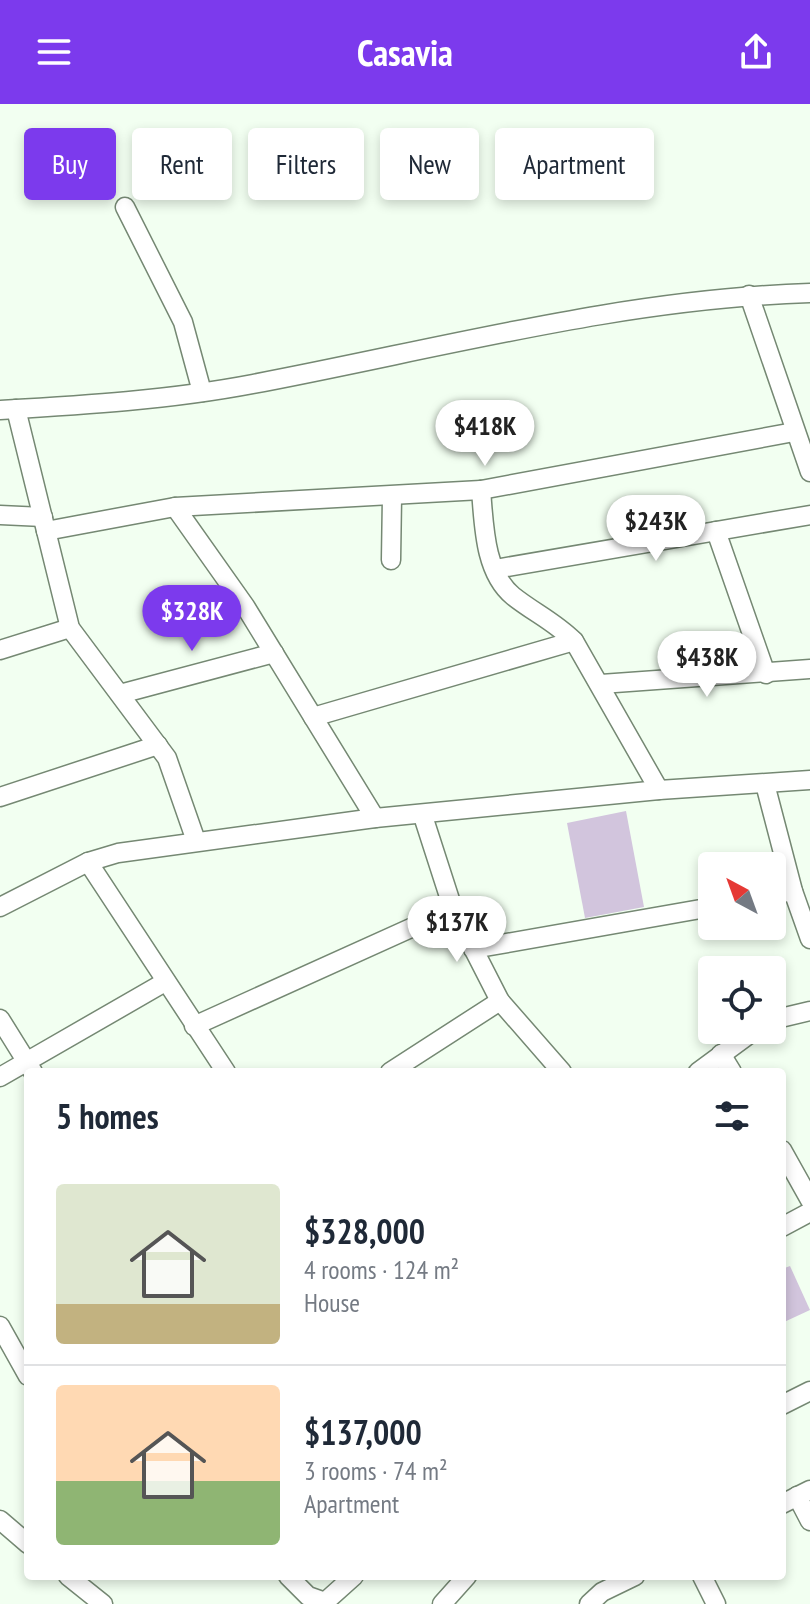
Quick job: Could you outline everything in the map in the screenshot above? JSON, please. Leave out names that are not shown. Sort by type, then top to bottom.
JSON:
[{"type":"street","points":[[125,207],[183,322],[202,392]]},
{"type":"street","points":[[196,841],[173,770],[158,745],[70,628],[44,524],[8,409],[94,406],[202,392],[508,330],[749,295],[810,293]]},
{"type":"street","points":[[749,295],[810,472]]},
{"type":"street","points":[[0,515],[44,524],[175,507],[481,490],[794,432]]},
{"type":"street","points":[[481,490],[483,520],[495,569],[513,596],[556,623],[574,641],[659,790]]},
{"type":"street","points":[[391,560],[392,497]]},
{"type":"street","points":[[175,507],[274,653],[375,818]]},
{"type":"street","points":[[495,569],[810,515]]},
{"type":"street","points":[[716,531],[766,674]]},
{"type":"street","points":[[0,650],[70,628]]},
{"type":"street","points":[[313,717],[574,641]]},
{"type":"street","points":[[120,694],[274,653]]},
{"type":"street","points":[[601,684],[810,669]]},
{"type":"street","points":[[0,797],[158,745]]},
{"type":"street","points":[[2,901],[88,862],[118,853],[196,841],[375,818],[423,816],[659,790],[810,780]]},
{"type":"street","points":[[765,784],[793,891],[810,939]]},
{"type":"street","points":[[423,816],[453,909],[500,1001],[559,1068]]},
{"type":"street","points":[[88,862],[223,1068]]},
{"type":"street","points":[[786,892],[793,891]]},
{"type":"street","points":[[194,1026],[453,909]]},
{"type":"street","points":[[473,949],[698,909]]},
{"type":"street","points":[[0,1077],[29,1066],[165,982]]},
{"type":"street","points":[[396,1068],[500,1001]]},
{"type":"street","points":[[786,1017],[810,1011]]},
{"type":"street","points":[[0,1019],[29,1066]]},
{"type":"street","points":[[703,1068],[735,1044]]},
{"type":"street","points":[[721,1054],[730,1068]]},
{"type":"street","points":[[802,1165],[810,1200]]},
{"type":"street","points":[[786,1225],[810,1212]]},
{"type":"street","points":[[0,1326],[24,1369]]},
{"type":"street","points":[[786,1403],[810,1391]]},
{"type":"street","points":[[796,1497],[810,1521]]},
{"type":"street","points":[[0,1520],[24,1541]]},
{"type":"street","points":[[73,1580],[103,1604]]},
{"type":"street","points":[[292,1580],[308,1596],[325,1602],[350,1580]]},
{"type":"street","points":[[442,1604],[463,1580]]},
{"type":"street","points":[[589,1604],[602,1592],[627,1580]]},
{"type":"street","points":[[704,1580],[716,1604]]},
{"type":"shaded area","points":[[626,811],[644,907],[585,918],[567,823]]},
{"type":"shaded area","points":[[790,1266],[810,1310],[786,1321],[786,1268]]}]
